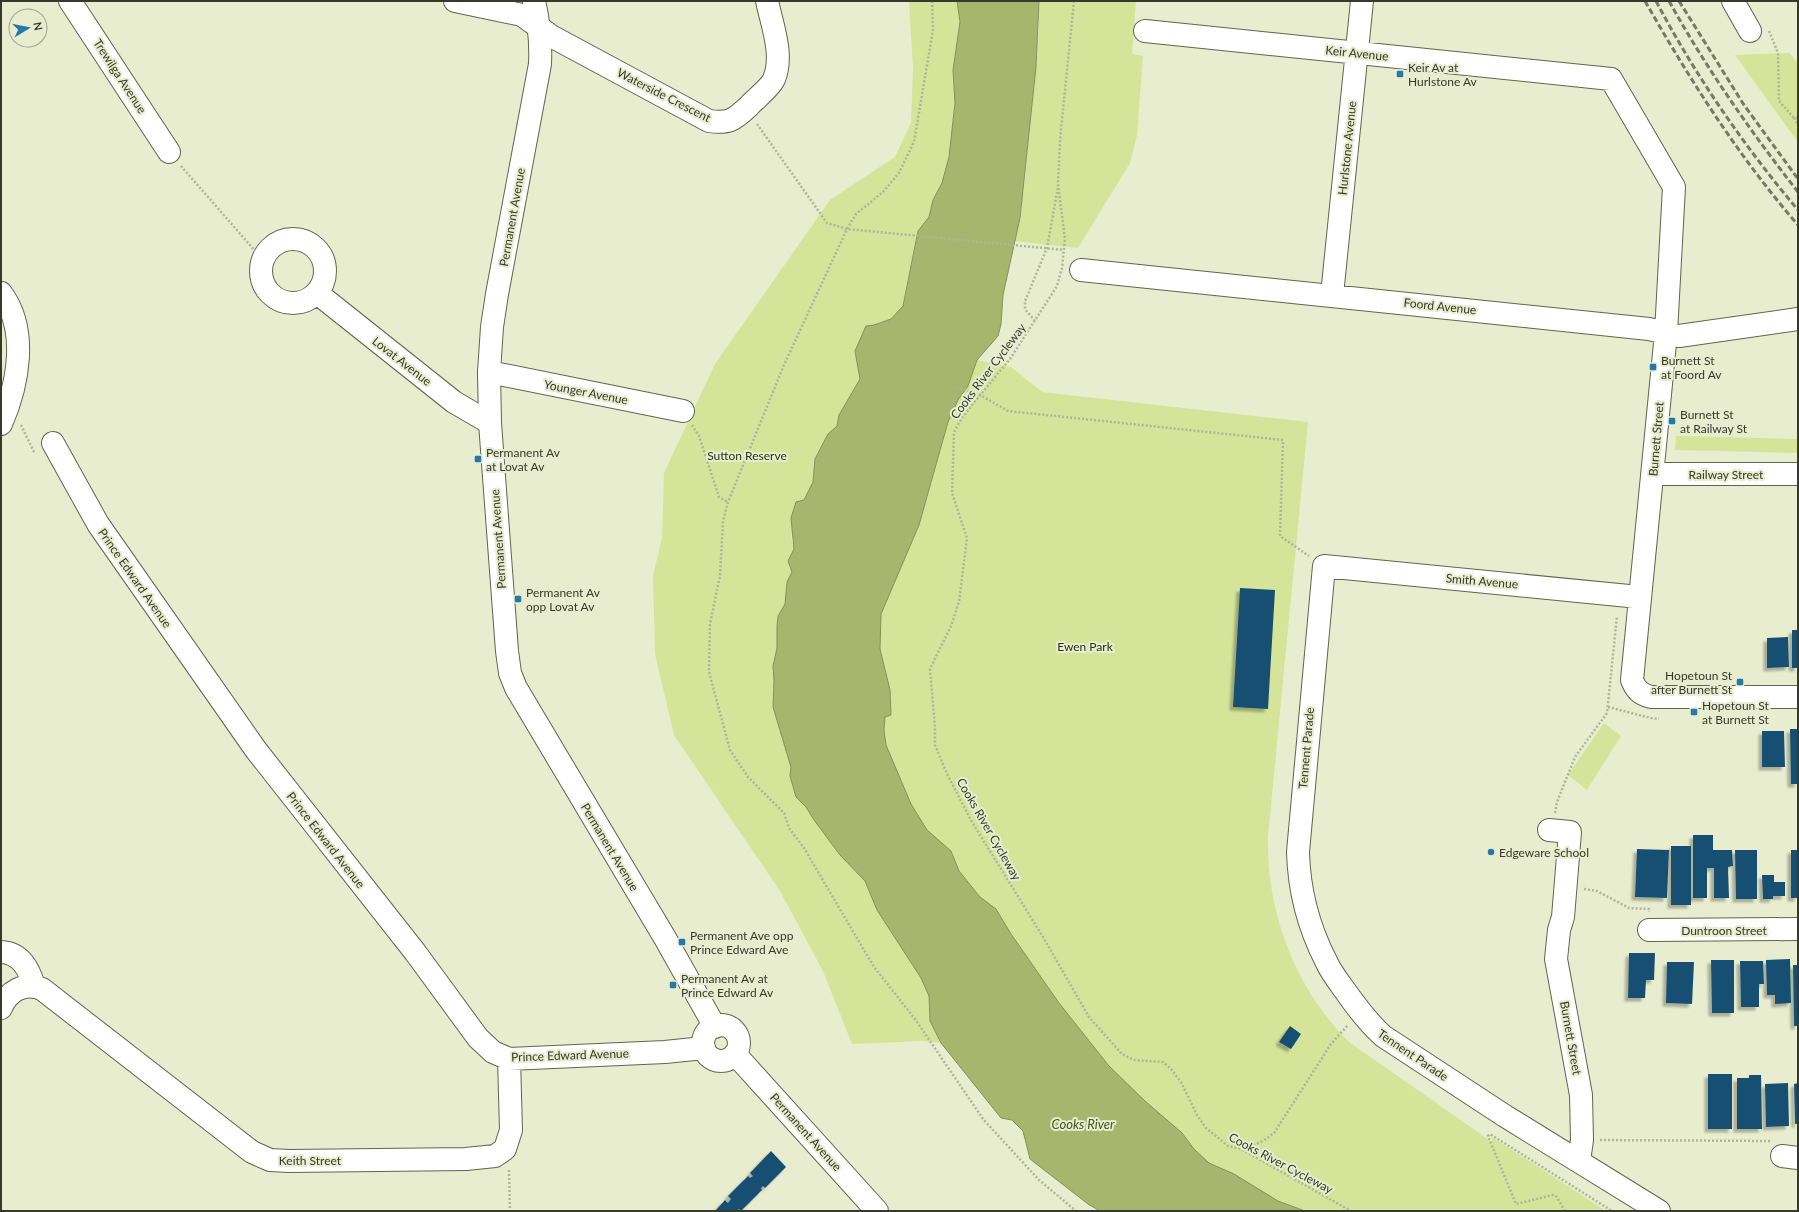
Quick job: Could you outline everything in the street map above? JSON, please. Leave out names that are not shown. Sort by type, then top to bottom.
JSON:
[{"type":"street","name":"Trewilga Avenue","points":[[70,1],[169,152]]},
{"type":"street","name":"Waterside Crescent","points":[[455,1],[522,15],[551,36],[709,121],[723,123],[736,118],[774,80],[778,60],[767,1]]},
{"type":"street","name":"Permanent Avenue","points":[[534,1],[540,28],[540,64],[497,294],[492,327],[489,372],[490,423],[507,651],[510,673],[516,688],[715,1027]]},
{"type":"street","name":"Hurlstone Avenue","points":[[1332,295],[1358,54],[1362,1]]},
{"type":"street","points":[[1733,1],[1750,31]]},
{"type":"street","name":"Keir Avenue","points":[[1145,31],[1611,79],[1674,187]]},
{"type":"street","name":"Burnett Street","points":[[1674,187],[1666,333],[1632,680],[1636,689],[1651,697],[1798,697]]},
{"type":"street","points":[[288,239],[300,239],[310,243],[318,251],[324,261],[325,272],[323,284],[317,293],[308,300],[297,303],[286,302],[276,298],[268,291],[263,282],[261,271],[263,260],[268,250],[277,243],[288,239]]},
{"type":"street","name":"Foord Avenue","points":[[1081,270],[1649,329],[1679,336],[1798,319]]},
{"type":"street","points":[[1,293],[11,311],[18,352],[15,386],[1,424]]},
{"type":"street","name":"Lovat Avenue","points":[[317,293],[454,402],[490,423]]},
{"type":"street","name":"Younger Avenue","points":[[489,372],[683,411]]},
{"type":"street","name":"Prince Edward Avenue","points":[[43,447],[256,750],[415,952],[478,1038],[492,1052],[509,1059],[665,1052],[704,1048]]},
{"type":"street","name":"Railway Street","points":[[1653,474],[1798,474]]},
{"type":"street","name":"Smith Avenue","points":[[1324,566],[1639,597]]},
{"type":"street","name":"Tennent Parade","points":[[1324,566],[1298,838],[1298,869],[1305,904],[1322,954],[1332,972],[1360,1011],[1371,1025],[1383,1036],[1659,1211]]},
{"type":"street","name":"Burnett Street","points":[[1551,830],[1570,832],[1563,917],[1559,930],[1556,959],[1581,1095],[1582,1140],[1579,1161]]},
{"type":"street","name":"Duntroon Street","points":[[1649,930],[1798,929]]},
{"type":"street","points":[[1,952],[19,958],[30,971],[34,986],[18,989],[5,1002]]},
{"type":"street","name":"Keith Street","points":[[34,986],[48,993],[252,1152],[270,1160],[289,1162],[479,1158],[495,1156],[505,1149],[508,1144]]},
{"type":"street","points":[[725,1026],[736,1035],[738,1044],[735,1054],[726,1060],[715,1060],[710,1057],[704,1048],[704,1037],[715,1027],[725,1026]]},
{"type":"street","name":"Permanent Avenue","points":[[735,1054],[877,1211]]},
{"type":"street","points":[[508,1144],[511,1122],[509,1059]]},
{"type":"path","points":[[932,1],[933,30],[914,142],[899,173],[883,192],[856,214],[847,229],[784,365],[728,502],[723,521],[720,576],[710,624],[709,672],[730,750],[748,777],[784,813],[789,828],[804,848],[874,967],[915,1019],[983,1119],[1039,1180],[1076,1211]]},
{"type":"path","name":"Cooks River Cycleway","points":[[1074,1],[1060,140],[1058,184],[1065,239],[1057,286],[1010,359],[962,416],[954,432],[952,493],[967,538],[959,602],[951,626],[930,669],[935,745],[947,774],[972,822],[1043,937],[1089,1017],[1122,1054],[1134,1060],[1163,1062],[1171,1069],[1181,1082],[1197,1115],[1206,1128],[1228,1146],[1241,1150],[1351,1211]]},
{"type":"path","points":[[1750,31],[1769,30],[1778,53],[1779,101],[1798,124]]},
{"type":"path","points":[[744,110],[760,127],[828,223],[847,229],[1064,250]]},
{"type":"path","points":[[169,152],[263,260]]},
{"type":"path","points":[[1035,321],[1026,309],[1025,301],[1048,248],[1058,184]]},
{"type":"path","points":[[956,387],[980,395],[1008,411],[1283,440],[1280,536],[1324,566]]},
{"type":"path","points":[[10,403],[43,447]]},
{"type":"path","points":[[683,411],[699,436],[719,497],[728,502]]},
{"type":"path","points":[[1551,830],[1556,802],[1575,757],[1607,713],[1617,616]]},
{"type":"path","points":[[1608,707],[1659,719]]},
{"type":"path","points":[[1565,888],[1597,891],[1629,908]]},
{"type":"path","points":[[1241,1150],[1262,1141],[1274,1133],[1331,1044],[1360,1011]]},
{"type":"path","points":[[1566,1211],[1557,1197],[1553,1195],[1516,1204],[1488,1136],[1490,1134],[1612,1211]]},
{"type":"path","points":[[1600,1140],[1760,1141]]},
{"type":"path","points":[[508,1144],[510,1211]]},
{"type":"green space","name":"Sutton Reserve","points":[[909,1],[957,1],[960,22],[953,70],[955,103],[949,157],[942,183],[933,200],[929,217],[918,231],[903,306],[891,319],[874,325],[859,367],[860,379],[839,415],[837,426],[828,434],[815,459],[813,482],[804,500],[791,536],[794,549],[788,561],[792,572],[787,582],[785,604],[778,616],[777,648],[773,666],[791,767],[790,776],[796,797],[806,807],[840,855],[865,881],[877,910],[921,978],[929,996],[930,1021],[941,1043],[922,1041],[852,1044],[823,971],[780,891],[674,735],[655,654],[653,576],[662,538],[664,473],[715,364],[830,200],[895,157],[911,123],[913,68]]},
{"type":"green space","points":[[1039,1],[1136,1],[1132,54],[1143,56],[1137,135],[1130,163],[1078,248],[1014,241],[1020,214],[1026,172],[1038,49]]},
{"type":"green space","points":[[1790,53],[1798,64],[1798,142],[1735,55]]},
{"type":"green space","name":"Ewen Park","points":[[977,360],[1011,367],[1042,392],[1308,422],[1268,836],[1272,893],[1288,947],[1299,973],[1313,998],[1330,1021],[1349,1042],[1492,1142],[1492,1137],[1606,1211],[1305,1211],[1278,1201],[1234,1174],[1209,1163],[1194,1149],[1182,1133],[1145,1101],[1109,1066],[1059,1003],[1011,934],[996,909],[980,897],[959,871],[951,851],[927,830],[911,804],[886,745],[884,730],[885,717],[891,715],[880,649],[881,614],[919,525],[948,422],[958,400],[968,386]]},
{"type":"green space","points":[[1676,436],[1798,439],[1798,453],[1675,450]]},
{"type":"green space","points":[[1604,723],[1621,736],[1587,790],[1568,775]]},
{"type":"water","name":"Cooks River","points":[[957,1],[1039,1],[1036,67],[1020,218],[1003,295],[1001,324],[998,336],[977,360],[968,386],[958,400],[948,422],[919,525],[881,614],[880,649],[890,690],[891,715],[885,717],[884,730],[886,745],[911,804],[927,830],[951,851],[959,871],[980,897],[996,909],[1011,934],[1059,1003],[1109,1066],[1145,1101],[1182,1133],[1194,1149],[1209,1163],[1234,1174],[1278,1201],[1305,1211],[1100,1211],[1088,1204],[1030,1159],[1023,1131],[1012,1120],[1001,1118],[941,1043],[930,1021],[929,996],[921,978],[877,910],[865,881],[840,855],[806,807],[796,797],[790,776],[791,767],[773,707],[773,666],[777,648],[778,616],[785,604],[787,582],[792,572],[788,561],[794,549],[791,518],[796,502],[804,500],[813,482],[815,459],[828,434],[837,426],[839,415],[860,379],[855,351],[866,326],[891,319],[903,306],[918,231],[929,217],[933,200],[942,183],[949,157],[955,103],[953,70],[960,22]]},
{"type":"building","points":[[1240,588],[1275,590],[1268,709],[1233,707]]},
{"type":"building","points":[[1792,630],[1798,630],[1798,668],[1792,668]]},
{"type":"building","points":[[1788,637],[1789,667],[1767,668],[1767,638]]},
{"type":"building","points":[[1790,729],[1798,729],[1798,784],[1791,784]]},
{"type":"building","points":[[1762,731],[1784,731],[1785,767],[1762,767]]},
{"type":"building","points":[[1693,835],[1713,835],[1713,850],[1732,850],[1733,866],[1728,867],[1729,898],[1714,898],[1714,868],[1707,868],[1707,898],[1693,898]]},
{"type":"building","points":[[1671,846],[1691,846],[1691,905],[1671,905]]},
{"type":"building","points":[[1637,849],[1669,850],[1667,898],[1635,897]]},
{"type":"building","points":[[1735,850],[1757,850],[1757,899],[1736,899]]},
{"type":"building","points":[[1791,850],[1798,850],[1798,898],[1791,898]]},
{"type":"building","points":[[1762,875],[1774,875],[1774,882],[1785,882],[1785,896],[1773,896],[1773,899],[1763,899]]},
{"type":"building","points":[[1629,953],[1655,953],[1654,980],[1646,980],[1645,998],[1628,998]]},
{"type":"building","points":[[1790,959],[1791,1003],[1775,1004],[1775,995],[1767,995],[1766,960]]},
{"type":"building","points":[[1711,960],[1734,960],[1734,1013],[1712,1013]]},
{"type":"building","points":[[1740,961],[1763,961],[1764,984],[1759,984],[1759,1007],[1741,1007]]},
{"type":"building","points":[[1667,962],[1694,962],[1692,1004],[1666,1003]]},
{"type":"building","points":[[1793,965],[1798,965],[1798,1026],[1794,1026]]},
{"type":"building","points":[[1290,1026],[1301,1034],[1291,1049],[1279,1042]]},
{"type":"building","points":[[1708,1074],[1732,1074],[1732,1129],[1708,1129]]},
{"type":"building","points":[[1749,1075],[1761,1075],[1762,1129],[1737,1129],[1737,1078],[1749,1078]]},
{"type":"building","points":[[1788,1083],[1789,1126],[1766,1127],[1765,1084]]},
{"type":"building","points":[[1798,1083],[1798,1124],[1795,1124],[1794,1084]]},
{"type":"building","points":[[771,1151],[786,1167],[765,1188],[763,1186],[761,1188],[762,1190],[741,1211],[739,1209],[737,1211],[715,1211],[725,1200],[728,1203],[731,1199],[728,1196],[748,1176],[750,1178],[753,1176],[750,1173]]},
{"type":"railway","points":[[1645,1],[1716,117],[1776,199],[1798,225]]},
{"type":"railway","points":[[1656,1],[1687,56],[1721,109],[1778,186],[1798,210]]},
{"type":"railway","points":[[1669,1],[1698,51],[1730,99],[1798,192]]},
{"type":"railway","points":[[1679,1],[1744,105],[1798,179]]},
{"type":"place","name":"Keir Av at Hurlstone Av","points":[[1400,74]]},
{"type":"place","name":"Burnett St at Foord Av","points":[[1653,367]]},
{"type":"place","name":"Burnett St at Railway St","points":[[1672,421]]},
{"type":"place","name":"Permanent Av at Lovat Av","points":[[478,459]]},
{"type":"place","name":"Permanent Av opp Lovat Av","points":[[518,599]]},
{"type":"place","name":"Hopetoun St after Burnett St","points":[[1740,682]]},
{"type":"place","name":"Hopetoun St at Burnett St","points":[[1694,712]]},
{"type":"place","name":"Edgeware School","points":[[1491,852]]},
{"type":"place","name":"Permanent Ave opp Prince Edward Ave","points":[[682,942]]},
{"type":"place","name":"Permanent Av at Prince Edward Av","points":[[673,985]]}]
